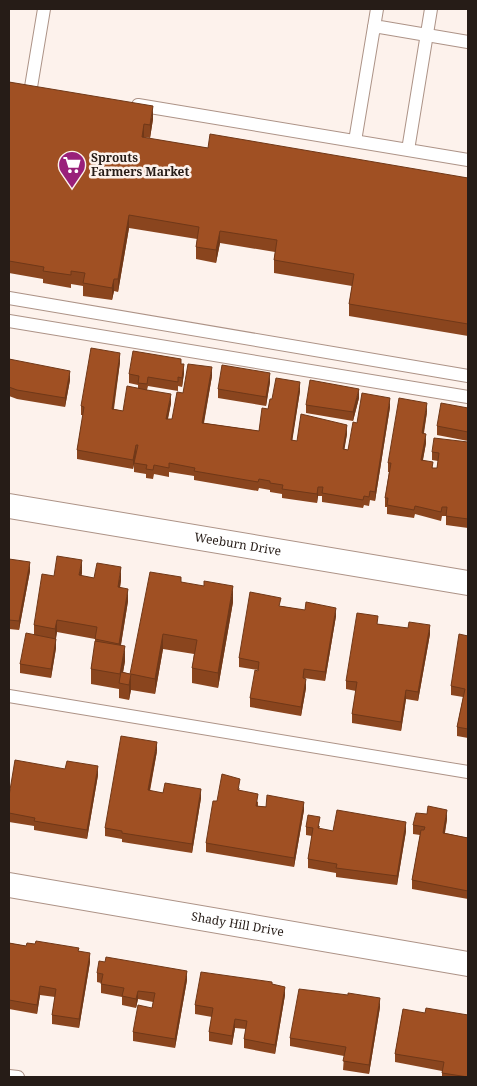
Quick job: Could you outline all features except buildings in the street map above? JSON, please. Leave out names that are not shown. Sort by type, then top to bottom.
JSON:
[{"type":"street","name":"Weeburn Drive","points":[[9,506],[468,583]]},
{"type":"street","name":"Shady Hill Drive","points":[[9,885],[468,964]]},
{"type":"lane","points":[[16,85],[35,88],[44,9]]},
{"type":"lane","points":[[355,141],[376,9]]},
{"type":"lane","points":[[408,150],[431,9]]},
{"type":"lane","points":[[374,26],[468,42]]},
{"type":"lane","points":[[123,103],[468,159]]},
{"type":"lane","points":[[9,298],[468,376]]},
{"type":"lane","points":[[9,321],[468,397]]},
{"type":"lane","points":[[9,696],[468,772]]},
{"type":"lane","points":[[9,1076],[18,1077]]},
{"type":"place","name":"Sprouts Farmers Market","points":[[72,189]]}]
